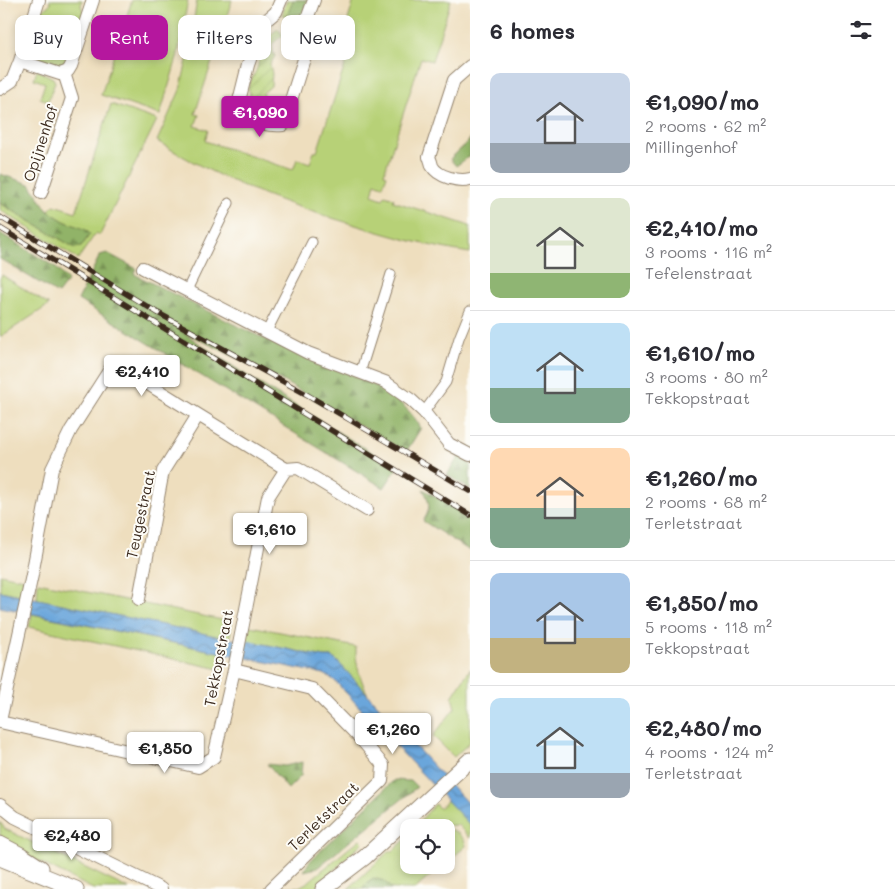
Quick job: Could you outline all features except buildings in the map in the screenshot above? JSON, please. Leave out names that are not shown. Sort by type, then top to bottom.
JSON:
[{"type":"street","points":[[0,88],[12,81],[39,0]]},
{"type":"street","points":[[20,61],[60,74],[64,73],[72,66],[93,0]]},
{"type":"street","points":[[281,0],[276,12],[264,23],[248,65],[239,101],[243,115],[259,124],[271,126],[283,125],[310,40],[306,24],[314,0]]},
{"type":"street","points":[[470,66],[454,80],[429,157],[436,171],[463,181],[470,180]]},
{"type":"street","name":"Opijnenhof","points":[[41,193],[72,98],[64,73]]},
{"type":"street","points":[[187,290],[229,203]]},
{"type":"street","points":[[267,331],[312,242]]},
{"type":"street","points":[[143,268],[308,353],[385,382],[410,400],[428,417],[449,444],[470,455]]},
{"type":"street","points":[[360,373],[390,274]]},
{"type":"street","points":[[428,417],[446,382],[459,338],[470,311]]},
{"type":"street","points":[[0,721],[29,589],[52,469],[71,430],[114,363],[286,469],[298,468],[367,510]]},
{"type":"street","name":"Teugestraat","points":[[140,599],[163,471],[198,415]]},
{"type":"street","name":"Tekkopstraat","points":[[0,721],[198,767],[214,757],[268,497],[286,469]]},
{"type":"street","name":"Terletstraat","points":[[234,665],[312,689],[360,738],[383,765],[382,782],[271,889]]},
{"type":"street","points":[[323,889],[365,857],[467,763]]},
{"type":"street","points":[[0,805],[14,817],[161,889]]},
{"type":"street","points":[[0,844],[70,886]]},
{"type":"street","points":[[340,889],[365,857]]},
{"type":"street","points":[[0,858],[70,886]]},
{"type":"green space","points":[[49,0],[82,0],[81,6],[84,13],[81,22],[81,15],[37,15],[40,7],[43,10],[51,3]]},
{"type":"green space","points":[[132,0],[188,0],[185,15],[178,15],[178,53],[160,115],[101,95],[112,60],[168,60],[168,15],[127,15]]},
{"type":"green space","points":[[197,0],[232,0],[227,15],[195,15]]},
{"type":"green space","points":[[287,0],[311,0],[306,15],[282,15]]},
{"type":"green space","points":[[293,0],[306,0],[304,13],[287,15]]},
{"type":"green space","points":[[354,0],[451,0],[432,61],[421,58],[384,174],[387,175],[383,186],[375,183],[372,195],[383,199],[385,195],[394,198],[393,201],[470,226],[470,253],[396,237],[301,208],[227,179],[157,141],[180,90],[187,61],[213,60],[195,114],[199,115],[195,126],[208,130],[205,141],[293,170],[297,159],[310,163],[314,152],[317,152],[347,60],[355,60],[355,15],[349,15]]},
{"type":"green space","points":[[278,29],[281,37],[272,44],[275,56],[270,64],[272,74],[271,86],[263,93],[265,102],[261,115],[252,109],[248,101],[250,94],[248,88],[258,66],[258,60],[271,60],[271,34]]},
{"type":"green space","points":[[29,60],[69,60],[62,70]]},
{"type":"green space","points":[[37,70],[53,78],[55,82],[48,101],[40,98],[45,83],[34,79]]},
{"type":"green space","points":[[286,89],[292,91],[282,107],[269,118],[264,117],[270,104],[283,102],[287,97]]},
{"type":"green space","points":[[111,104],[157,120],[100,235],[96,233],[78,259],[0,210],[0,203],[75,248],[81,247],[90,234],[86,230],[64,221],[48,211],[54,205],[76,212]]},
{"type":"green space","points":[[470,138],[470,156],[456,166],[450,159]]},
{"type":"green space","points":[[0,174],[30,184],[48,211],[64,221],[86,230],[90,234],[81,247],[75,248],[0,203]]},
{"type":"green space","points":[[0,233],[55,267],[68,281],[58,294],[0,259]]},
{"type":"green space","points":[[107,253],[137,269],[134,274],[275,344],[368,382],[399,402],[421,428],[406,452],[279,379],[178,329],[252,379],[397,468],[384,488],[78,300],[100,255]]},
{"type":"green space","points":[[2,275],[49,305],[0,337],[0,278]]},
{"type":"green space","points":[[459,456],[470,462],[470,489],[447,475]]},
{"type":"green space","points":[[423,489],[470,516],[470,551],[423,521],[429,505]]},
{"type":"green space","points":[[0,574],[24,579],[21,595],[0,591]]},
{"type":"green space","points":[[38,582],[232,622],[230,639],[37,599]]},
{"type":"green space","points":[[32,614],[227,654],[224,670],[29,627]]},
{"type":"green space","points":[[245,625],[356,647],[356,660],[359,672],[368,695],[332,657],[324,657],[245,640]]},
{"type":"green space","points":[[470,669],[470,742],[454,757],[433,736],[455,708],[452,697]]},
{"type":"green space","points":[[302,762],[301,776],[288,789],[267,764],[285,766]]},
{"type":"green space","points":[[394,780],[411,781],[417,787],[317,868],[304,871],[309,862]]},
{"type":"green space","points":[[448,800],[470,825],[470,838],[458,825],[455,825],[455,819],[422,819],[435,804],[439,808]]},
{"type":"green space","points":[[0,822],[5,829],[129,889],[93,889],[0,842]]},
{"type":"green space","points":[[455,831],[464,840],[466,846],[455,855]]},
{"type":"green space","points":[[360,839],[363,842],[315,889],[279,889],[281,887],[299,887],[308,882]]},
{"type":"green space","points":[[400,844],[400,874],[432,874],[415,889],[392,889],[384,881],[373,878],[362,889],[348,889],[389,851],[393,851]]},
{"type":"green space","points":[[373,878],[384,881],[392,889],[362,889]]},
{"type":"water","points":[[0,591],[230,639],[245,640],[324,657],[332,657],[470,806],[470,825],[334,680],[324,674],[0,607]]},
{"type":"railway","points":[[0,217],[158,313],[306,394],[470,491]]},
{"type":"railway","points":[[0,228],[470,515]]}]
